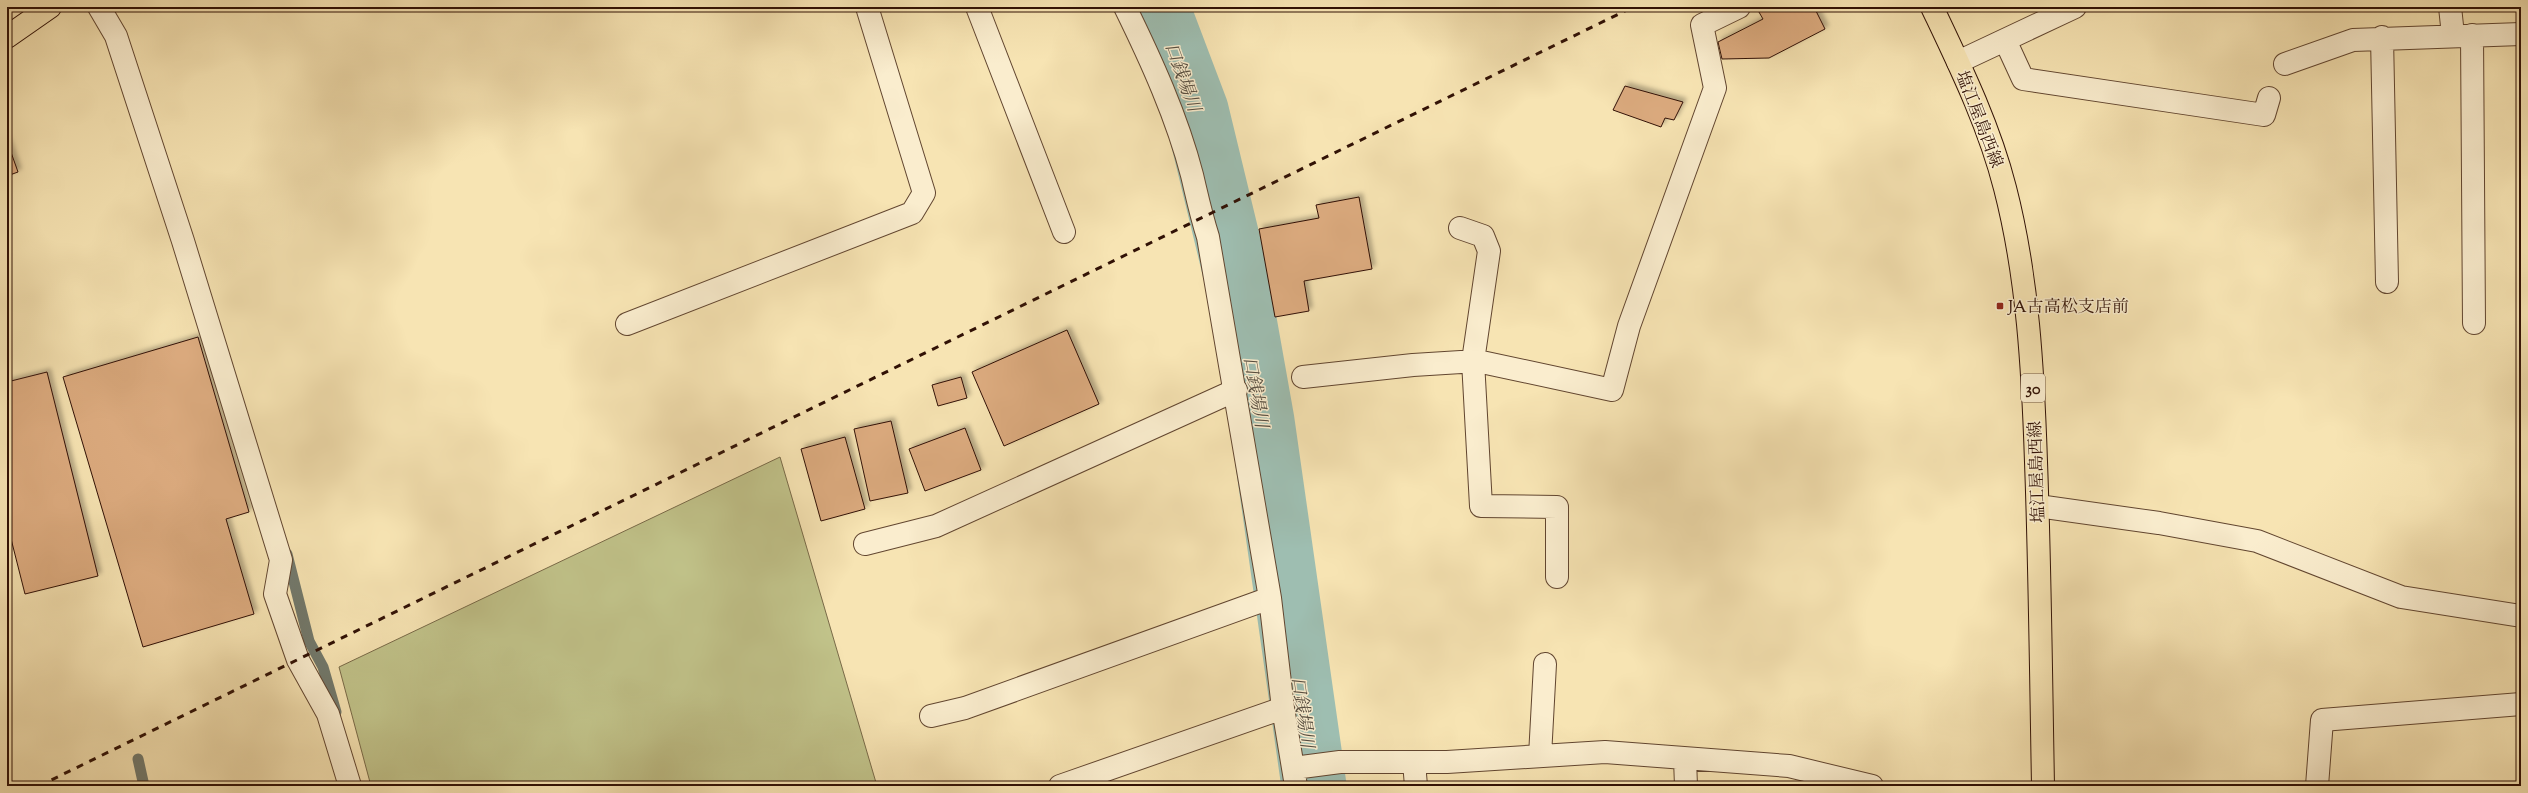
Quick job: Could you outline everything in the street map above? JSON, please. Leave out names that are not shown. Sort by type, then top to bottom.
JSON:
[{"type":"main road","points":[[7,37],[50,7]]},
{"type":"main road","name":"塩江屋島西線","points":[[1932,7],[1991,137],[2006,189],[2016,239],[2025,303],[2034,398],[2038,506],[2043,786]]},
{"type":"street","points":[[99,7],[116,36],[183,241],[279,553],[281,560],[275,594],[298,660],[328,714],[350,786]]},
{"type":"street","points":[[628,324],[912,213],[924,193],[867,7]]},
{"type":"street","points":[[977,7],[1064,232]]},
{"type":"street","points":[[1125,7],[1174,121],[1192,175],[1196,201],[1208,237],[1236,390],[1270,598],[1283,708],[1295,777],[1340,762],[1414,762],[1605,752],[1789,766],[1872,786]]},
{"type":"street","points":[[1302,377],[1413,365],[1473,361],[1612,390],[1629,326],[1715,88],[1702,25],[1739,7]]},
{"type":"street","points":[[1958,62],[2075,7]]},
{"type":"street","points":[[2450,7],[2462,35],[2474,323]]},
{"type":"street","points":[[2286,64],[2353,40],[2382,37],[2521,34]]},
{"type":"street","points":[[2382,37],[2387,282]]},
{"type":"street","points":[[2005,40],[2023,79],[2264,115],[2269,98]]},
{"type":"street","points":[[1460,228],[1483,236],[1489,251],[1473,361],[1481,506],[1557,507],[1557,577]]},
{"type":"street","points":[[864,544],[936,526],[1236,390]]},
{"type":"street","points":[[2038,506],[2159,523],[2257,541],[2401,597],[2521,616]]},
{"type":"street","points":[[931,716],[965,708],[1270,598]]},
{"type":"street","points":[[1540,756],[1545,664]]},
{"type":"street","points":[[2317,786],[2322,720],[2521,704]]},
{"type":"street","points":[[1060,786],[1283,708]]},
{"type":"street","points":[[1685,759],[1686,786]]},
{"type":"street","points":[[1414,762],[1416,786]]},
{"type":"green space","points":[[780,457],[877,786],[371,786],[339,667]]},
{"type":"building","points":[[1756,7],[1814,7],[1825,29],[1769,58],[1722,59],[1718,42],[1763,19]]},
{"type":"building","points":[[1625,86],[1683,102],[1674,120],[1665,118],[1661,127],[1613,110]]},
{"type":"building","points":[[7,141],[18,172],[7,176]]},
{"type":"building","points":[[1359,197],[1372,269],[1304,281],[1309,311],[1275,317],[1259,229],[1319,218],[1316,205]]},
{"type":"building","points":[[1067,330],[1099,404],[1004,446],[972,372]]},
{"type":"building","points":[[198,337],[249,512],[226,519],[254,614],[143,647],[63,377]]},
{"type":"building","points":[[47,372],[98,576],[25,594],[7,523],[7,382]]},
{"type":"building","points":[[961,377],[967,398],[938,406],[932,385]]},
{"type":"building","points":[[891,421],[908,493],[870,501],[854,429]]},
{"type":"building","points":[[965,428],[981,470],[925,491],[909,449]]},
{"type":"building","points":[[845,437],[865,509],[821,521],[801,449]]},
{"type":"waterway","name":"口銭場川","points":[[1157,7],[1196,110],[1236,275],[1262,421],[1314,786]]},
{"type":"waterway","points":[[287,554],[309,641],[323,667],[336,712]]},
{"type":"waterway","points":[[138,759],[144,786]]},
{"type":"railway","points":[[39,786],[1633,7]]},
{"type":"place","name":"JA古高松支店前","points":[[2000,306]]}]
